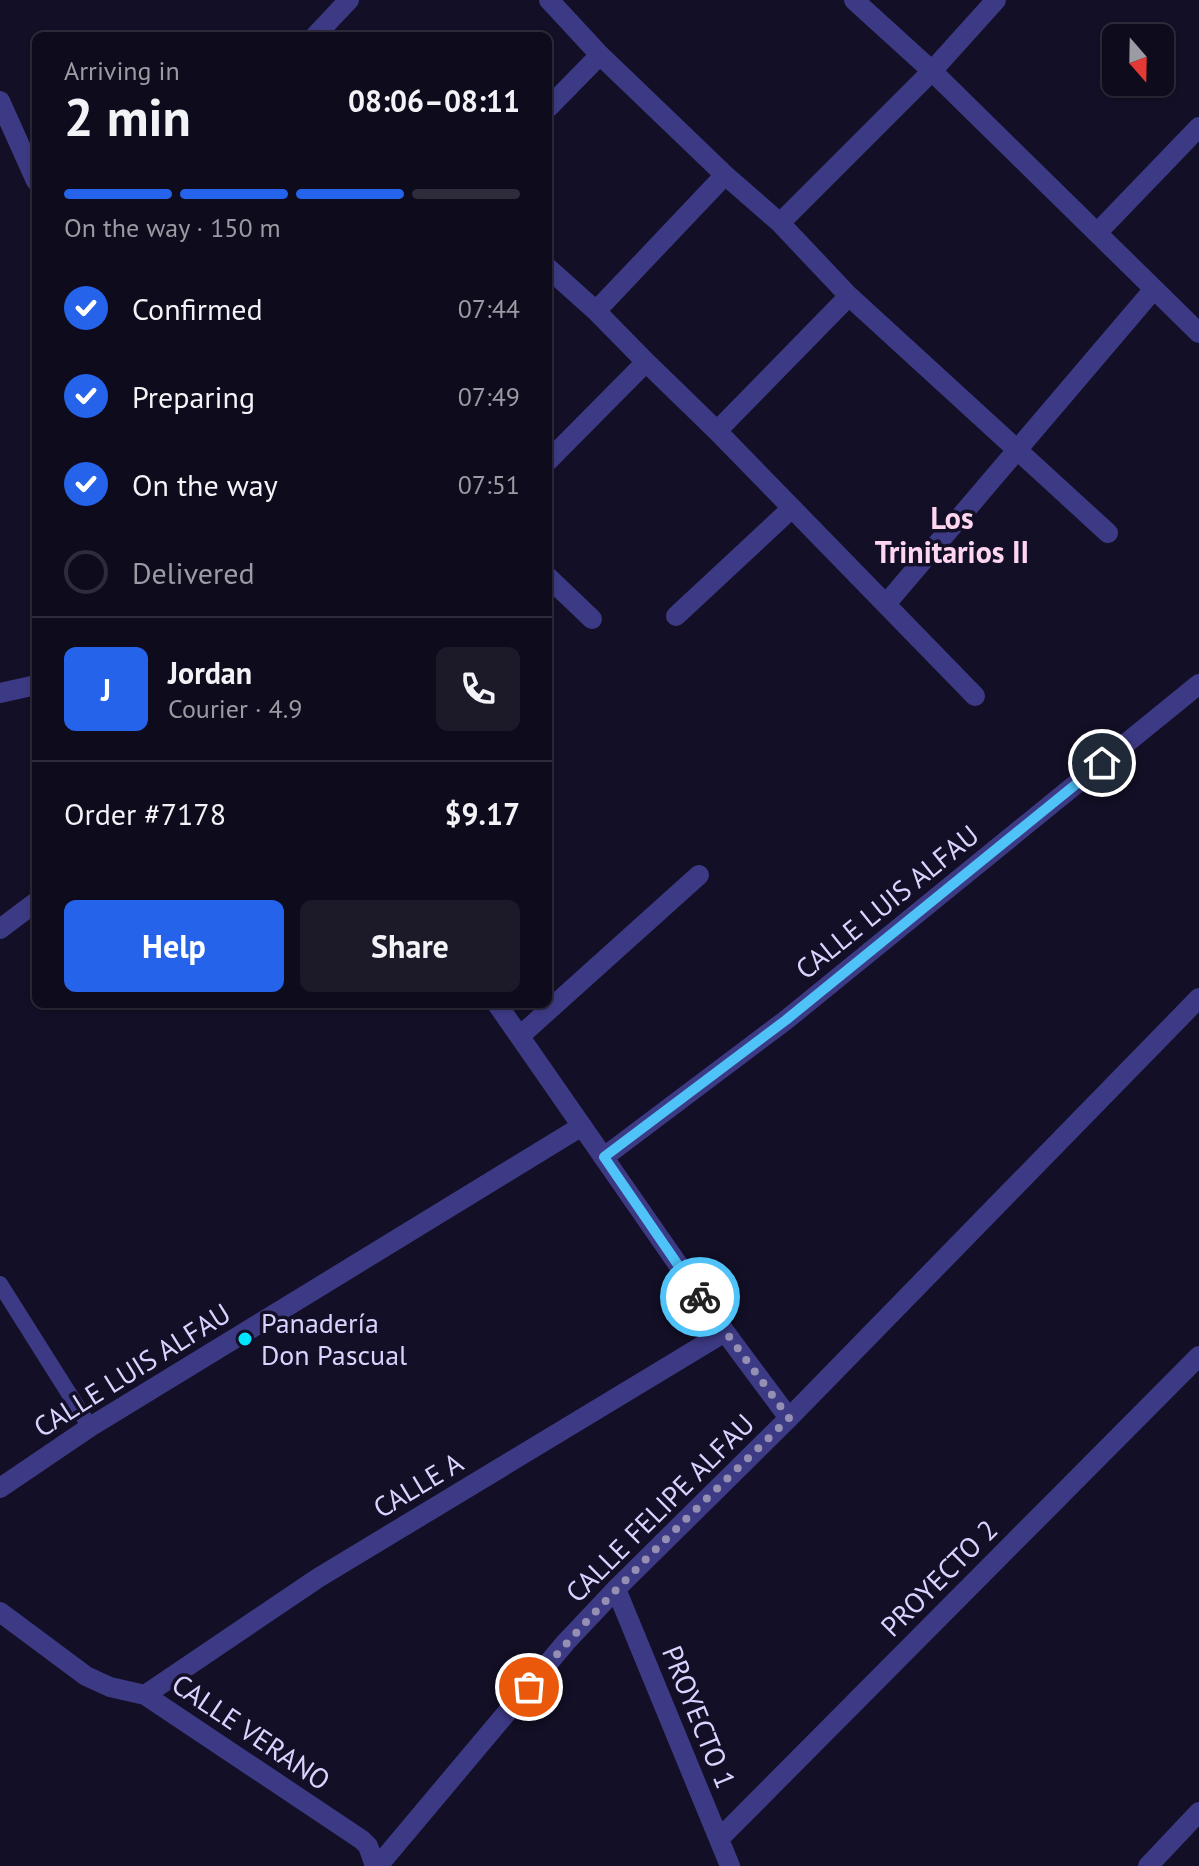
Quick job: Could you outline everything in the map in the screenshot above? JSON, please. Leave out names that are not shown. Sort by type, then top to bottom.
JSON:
[{"type":"street","points":[[319,32],[349,0]]},
{"type":"street","points":[[549,0],[600,55],[725,175],[780,223],[849,296],[1108,533]]},
{"type":"street","points":[[854,0],[932,71],[1199,333]]},
{"type":"street","points":[[780,223],[932,71],[996,0]]},
{"type":"street","points":[[552,104],[600,55]]},
{"type":"street","points":[[0,101],[32,172]]},
{"type":"street","points":[[1097,233],[1199,127]]},
{"type":"street","points":[[596,311],[725,175]]},
{"type":"street","points":[[552,272],[717,431],[975,696]]},
{"type":"street","points":[[886,604],[1154,289]]},
{"type":"street","points":[[717,431],[849,296]]},
{"type":"street","points":[[552,457],[646,362]]},
{"type":"street","points":[[676,616],[792,508]]},
{"type":"street","points":[[552,581],[592,619]]},
{"type":"street","name":"CALLE LUIS ALFAU","points":[[604,1157],[786,1020],[1199,684]]},
{"type":"street","points":[[0,693],[32,686]]},
{"type":"street","points":[[552,1007],[699,875]]},
{"type":"street","points":[[0,929],[32,905]]},
{"type":"street","name":"CALLE FELIPE ALFAU","points":[[377,1866],[566,1642],[616,1589],[789,1418],[1199,998]]},
{"type":"street","points":[[500,1008],[725,1332],[789,1418]]},
{"type":"street","points":[[520,1036],[551,1008]]},
{"type":"street","name":"CALLE LUIS ALFAU","points":[[0,1488],[90,1427],[582,1126]]},
{"type":"street","name":"CALLE A","points":[[145,1695],[318,1578],[725,1332]]},
{"type":"street","name":"PROYECTO 2","points":[[719,1839],[1199,1356]]},
{"type":"street","name":"PROYECTO 1","points":[[616,1589],[730,1866]]},
{"type":"street","name":"CALLE VERANO","points":[[0,1612],[86,1676],[110,1687],[145,1695],[362,1840],[377,1866]]},
{"type":"street","points":[[1148,1866],[1199,1812]]},
{"type":"lane","points":[[0,1284],[90,1427]]},
{"type":"way so far","points":[[529,1687],[616,1589],[789,1418],[700,1297]]},
{"type":"place","name":"Panadería Don Pascual","points":[[245,1339]]},
{"type":"district","name":"Los Trinitarios II","points":[[952,536]]},
{"type":"route","points":[[700,1297],[604,1157],[786,1020],[1102,763]]}]
